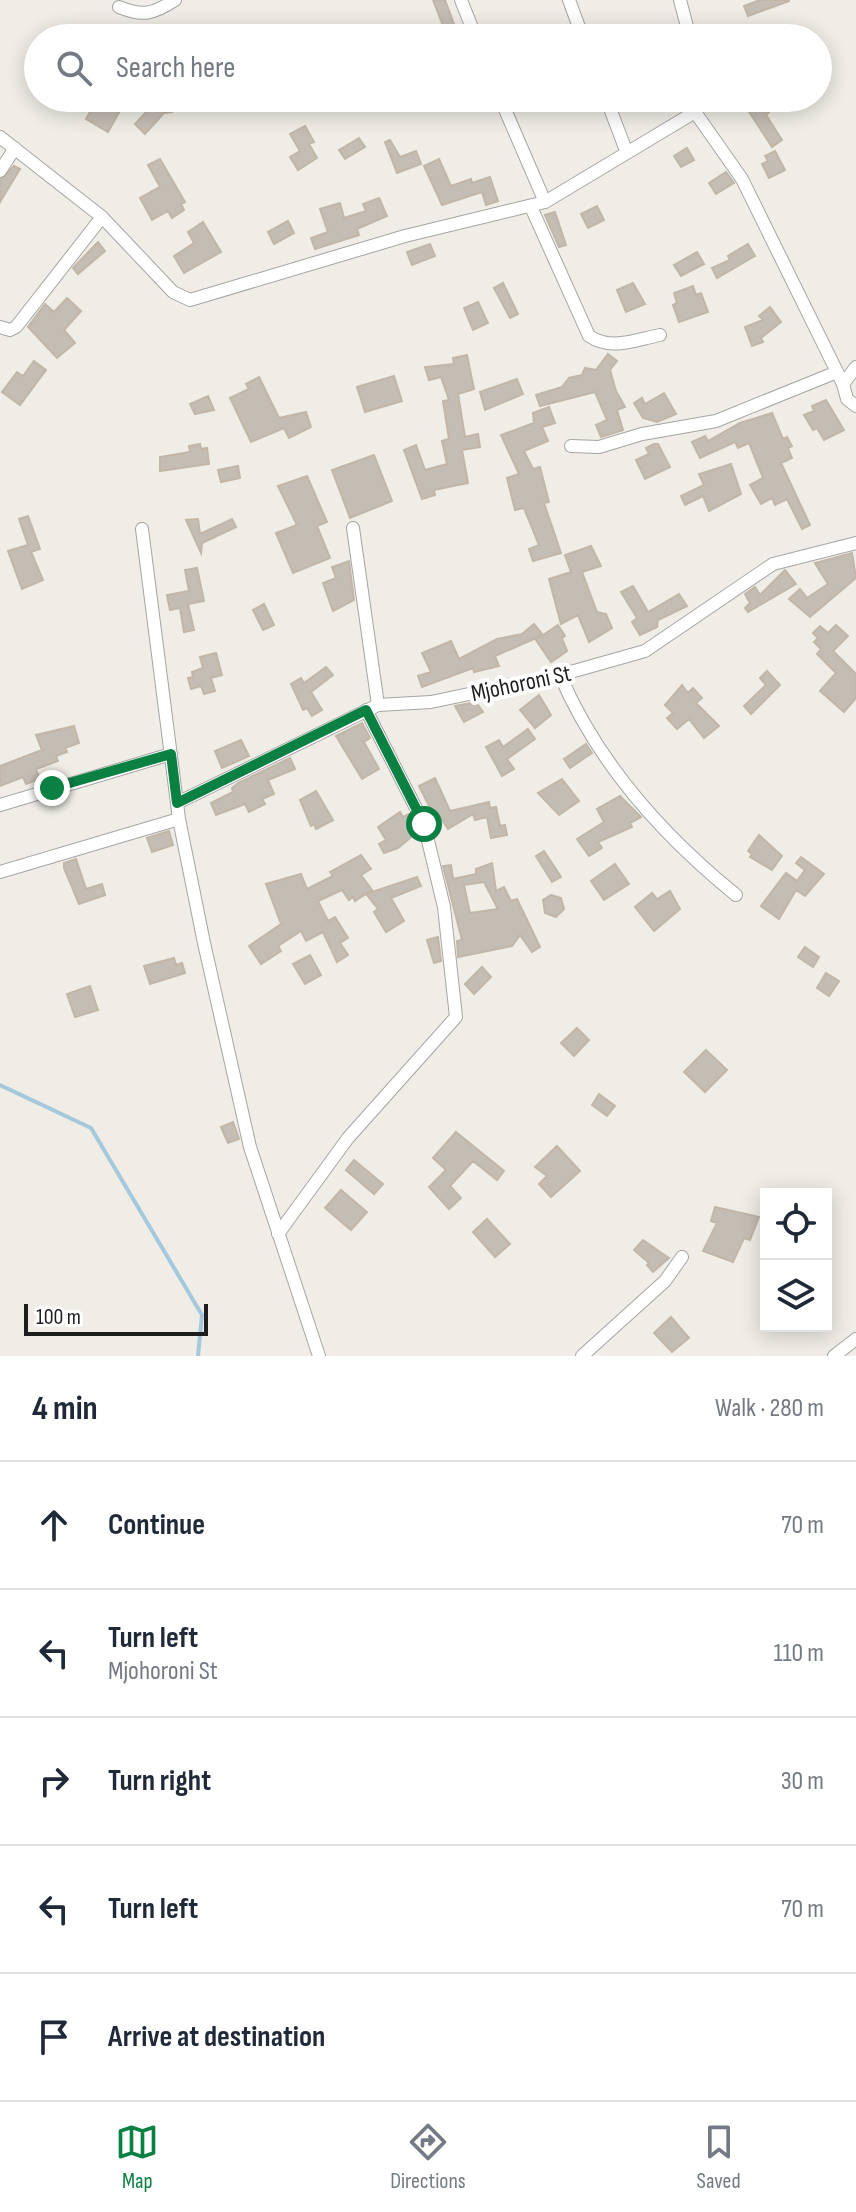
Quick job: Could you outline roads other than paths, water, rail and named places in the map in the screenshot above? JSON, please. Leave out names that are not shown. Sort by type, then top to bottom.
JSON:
[{"type":"street","points":[[119,7],[139,16],[155,12],[175,0]]},
{"type":"street","points":[[461,0],[470,24]]},
{"type":"street","points":[[569,0],[578,24]]},
{"type":"street","points":[[680,0],[686,24]]},
{"type":"street","points":[[506,112],[545,202]]},
{"type":"street","points":[[611,112],[627,153]]},
{"type":"street","points":[[0,137],[102,217],[173,292],[190,300],[405,236],[545,202],[695,112],[742,179],[840,378],[847,399],[856,406]]},
{"type":"street","points":[[0,171],[15,148]]},
{"type":"street","points":[[531,207],[589,336],[602,345],[618,345],[660,335]]},
{"type":"street","points":[[0,327],[10,330],[16,327],[102,217]]},
{"type":"street","points":[[571,446],[599,447],[642,434],[716,421],[840,378],[856,367]]},
{"type":"street","points":[[278,1234],[348,1138],[456,1017],[444,907],[424,824],[372,707],[353,528]]},
{"type":"street","points":[[142,529],[179,819],[234,1078],[250,1147],[300,1290],[319,1356]]},
{"type":"street","name":"Mjohoroni St","points":[[177,803],[372,707],[431,702],[560,675],[645,651],[773,564],[856,543]]},
{"type":"street","points":[[560,675],[590,739],[667,835],[736,895]]},
{"type":"street","points":[[0,805],[171,754]]},
{"type":"street","points":[[0,872],[179,819]]},
{"type":"street","points":[[582,1356],[665,1281],[682,1257]]},
{"type":"street","points":[[834,1356],[856,1339]]},
{"type":"waterway","points":[[0,1085],[91,1128],[202,1315],[198,1356]]}]
